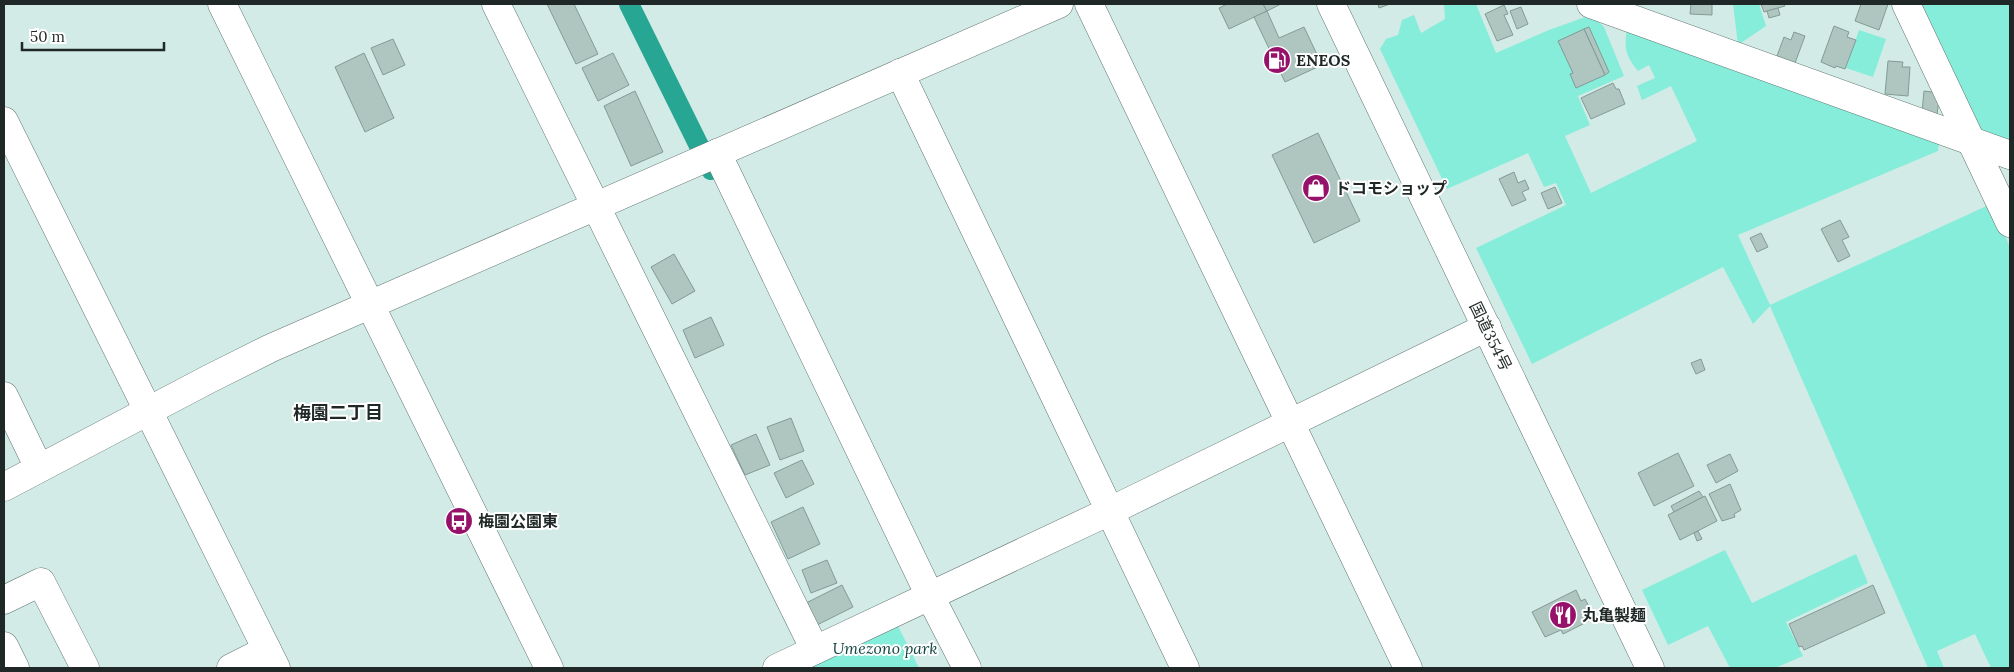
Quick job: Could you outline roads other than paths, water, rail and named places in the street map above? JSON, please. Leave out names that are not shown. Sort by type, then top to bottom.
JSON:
[{"type":"main road","points":[[222,4],[549,668]]},
{"type":"main road","points":[[496,4],[814,650]]},
{"type":"main road","points":[[4,487],[271,348],[1059,4]]},
{"type":"main road","points":[[1089,4],[1408,668]]},
{"type":"main road","name":"国道354号","points":[[1331,4],[1650,668]]},
{"type":"main road","points":[[1592,4],[2010,155]]},
{"type":"main road","points":[[1906,4],[2010,223]]},
{"type":"main road","points":[[900,73],[1185,668]]},
{"type":"main road","points":[[4,121],[272,659],[231,668]]},
{"type":"main road","points":[[709,156],[966,668]]},
{"type":"main road","points":[[777,668],[1110,510],[1487,327]]},
{"type":"main road","points":[[4,396],[39,468]]},
{"type":"main road","points":[[4,600],[41,582],[85,668]]},
{"type":"main road","points":[[4,646],[15,668]]},
{"type":"waterway","points":[[629,4],[711,170]]},
{"type":"place","name":"ENEOS","points":[[1277,60]]},
{"type":"place","name":"ドコモショップ","points":[[1316,188]]},
{"type":"place","name":"梅園公園東","points":[[459,521]]},
{"type":"place","name":"丸亀製麺","points":[[1563,615]]},
{"type":"district","name":"梅園二丁目","points":[[338,413]]},
{"type":"park label","name":"Umezono park","points":[[885,648]]}]
